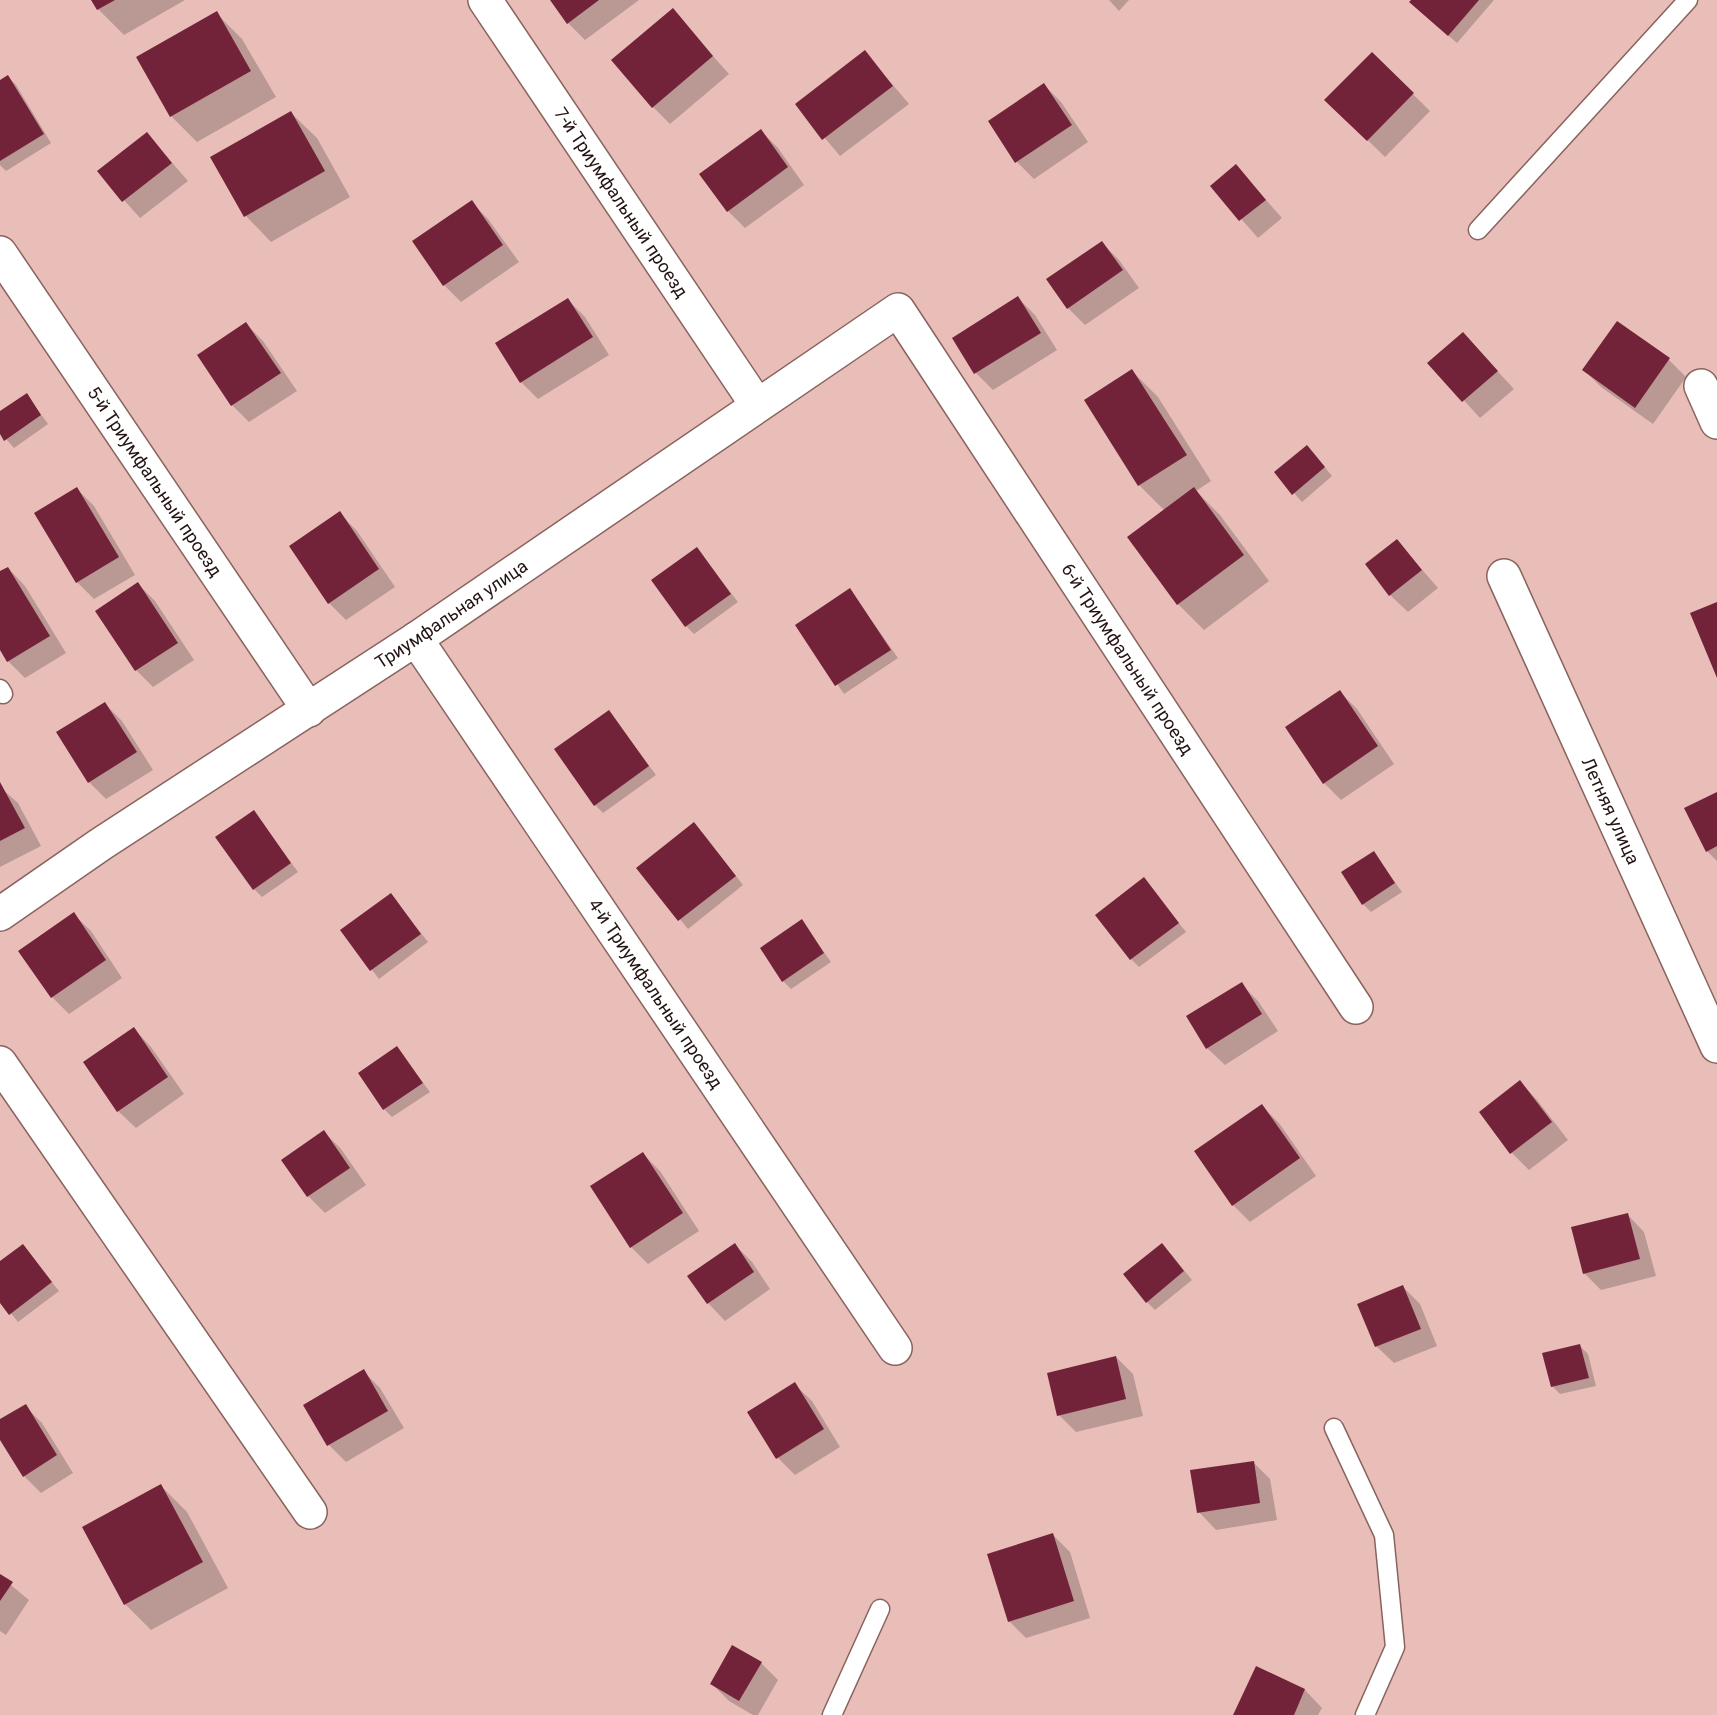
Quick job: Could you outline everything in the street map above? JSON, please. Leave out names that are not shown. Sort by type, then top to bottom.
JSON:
[{"type":"street","name":"7-й Триумфальный проезд","points":[[485,0],[757,405]]},
{"type":"street","name":"5-й Триумфальный проезд","points":[[0,253],[309,710]]},
{"type":"street","name":"Триумфальная улица","points":[[0,914],[101,844],[416,639],[898,310]]},
{"type":"street","name":"6-й Триумфальный проезд","points":[[898,310],[1356,1007]]},
{"type":"street","points":[[1701,386],[1717,422]]},
{"type":"street","name":"Летняя улица","points":[[1504,576],[1717,1046]]},
{"type":"street","name":"4-й Триумфальный проезд","points":[[416,639],[895,1348]]},
{"type":"street","points":[[0,1063],[310,1512]]},
{"type":"lane","points":[[1478,230],[1688,0]]},
{"type":"lane","points":[[1334,1428],[1384,1535],[1395,1647],[1365,1715]]},
{"type":"lane","points":[[832,1715],[880,1609]]},
{"type":"building","points":[[91,0],[115,0],[97,10]]},
{"type":"building","points":[[550,0],[599,0],[567,24]]},
{"type":"building","points":[[1411,0],[1479,0],[1448,36],[1409,2]]},
{"type":"building","points":[[673,8],[713,56],[652,108],[611,60]]},
{"type":"building","points":[[217,11],[251,71],[170,117],[136,57]]},
{"type":"building","points":[[865,50],[893,86],[822,140],[795,104]]},
{"type":"building","points":[[1372,52],[1414,93],[1367,141],[1324,100]]},
{"type":"building","points":[[8,75],[44,134],[0,161],[0,80]]},
{"type":"building","points":[[1044,83],[1072,125],[1015,163],[988,121]]},
{"type":"building","points":[[291,111],[325,171],[244,217],[210,157]]},
{"type":"building","points":[[761,129],[788,167],[727,212],[699,174]]},
{"type":"building","points":[[147,132],[172,163],[122,202],[97,171]]},
{"type":"building","points":[[1236,164],[1266,200],[1239,221],[1210,186]]},
{"type":"building","points":[[472,200],[503,245],[443,286],[412,241]]},
{"type":"building","points":[[1102,241],[1123,270],[1067,309],[1046,279]]},
{"type":"building","points":[[1018,296],[1041,333],[974,374],[952,338]]},
{"type":"building","points":[[568,298],[593,337],[520,383],[495,343]]},
{"type":"building","points":[[1617,321],[1670,358],[1635,408],[1582,370]]},
{"type":"building","points":[[246,322],[281,373],[231,406],[197,355]]},
{"type":"building","points":[[1463,332],[1498,371],[1462,402],[1427,363]]},
{"type":"building","points":[[1132,369],[1187,455],[1138,486],[1084,400]]},
{"type":"building","points":[[27,393],[41,415],[4,441],[0,434],[0,411]]},
{"type":"building","points":[[1307,445],[1325,467],[1292,495],[1274,472]]},
{"type":"building","points":[[77,487],[119,557],[76,583],[34,513]]},
{"type":"building","points":[[1194,487],[1244,555],[1177,605],[1127,537]]},
{"type":"building","points":[[340,511],[379,569],[328,604],[289,546]]},
{"type":"building","points":[[1397,539],[1422,570],[1389,596],[1365,564]]},
{"type":"building","points":[[697,547],[731,594],[685,627],[651,580]]},
{"type":"building","points":[[8,567],[50,636],[7,662],[0,650],[0,571]]},
{"type":"building","points":[[138,582],[178,643],[135,671],[95,611]]},
{"type":"building","points":[[850,588],[891,650],[835,686],[795,625]]},
{"type":"building","points":[[1717,602],[1717,678],[1690,613]]},
{"type":"building","points":[[1340,690],[1378,746],[1323,784],[1285,727]]},
{"type":"building","points":[[105,702],[137,752],[88,783],[56,732]]},
{"type":"building","points":[[609,710],[649,766],[594,806],[554,749]]},
{"type":"building","points":[[0,782],[25,828],[0,841]]},
{"type":"building","points":[[1717,792],[1717,846],[1706,852],[1684,808]]},
{"type":"building","points":[[254,810],[291,863],[253,890],[215,837]]},
{"type":"building","points":[[694,822],[736,876],[678,921],[636,868]]},
{"type":"building","points":[[1374,851],[1395,883],[1362,905],[1341,872]]},
{"type":"building","points":[[1144,877],[1179,923],[1130,960],[1095,915]]},
{"type":"building","points":[[391,893],[421,934],[370,971],[340,930]]},
{"type":"building","points":[[74,912],[106,960],[51,998],[18,951]]},
{"type":"building","points":[[802,919],[824,953],[782,982],[760,948]]},
{"type":"building","points":[[1242,982],[1262,1014],[1206,1049],[1186,1016]]},
{"type":"building","points":[[134,1027],[168,1077],[117,1112],[83,1062]]},
{"type":"building","points":[[397,1046],[423,1083],[383,1110],[358,1073]]},
{"type":"building","points":[[1520,1080],[1552,1122],[1510,1154],[1479,1112]]},
{"type":"building","points":[[1262,1104],[1300,1158],[1232,1206],[1194,1151]]},
{"type":"building","points":[[324,1130],[350,1168],[307,1197],[281,1160]]},
{"type":"building","points":[[643,1152],[683,1213],[630,1248],[590,1186]]},
{"type":"building","points":[[1628,1213],[1640,1259],[1583,1274],[1571,1227]]},
{"type":"building","points":[[735,1243],[754,1272],[707,1304],[687,1276]]},
{"type":"building","points":[[1162,1243],[1184,1271],[1146,1303],[1123,1274]]},
{"type":"building","points":[[23,1244],[52,1282],[9,1315],[0,1303],[0,1261]]},
{"type":"building","points":[[1403,1285],[1421,1329],[1375,1347],[1357,1304]]},
{"type":"building","points":[[1580,1344],[1589,1378],[1551,1387],[1542,1353]]},
{"type":"building","points":[[1116,1356],[1126,1399],[1057,1416],[1047,1373]]},
{"type":"building","points":[[364,1369],[388,1411],[327,1446],[303,1405]]},
{"type":"building","points":[[795,1382],[824,1429],[776,1459],[747,1412]]},
{"type":"building","points":[[26,1404],[57,1455],[23,1477],[0,1440],[0,1419]]},
{"type":"building","points":[[1254,1461],[1260,1503],[1197,1513],[1190,1470]]},
{"type":"building","points":[[161,1484],[203,1562],[124,1605],[82,1527]]},
{"type":"building","points":[[1053,1533],[1074,1601],[1008,1622],[987,1554]]},
{"type":"building","points":[[0,1574],[13,1582],[0,1601]]},
{"type":"building","points":[[732,1645],[762,1662],[739,1701],[710,1684]]},
{"type":"building","points":[[1256,1666],[1305,1689],[1294,1715],[1233,1715]]}]
